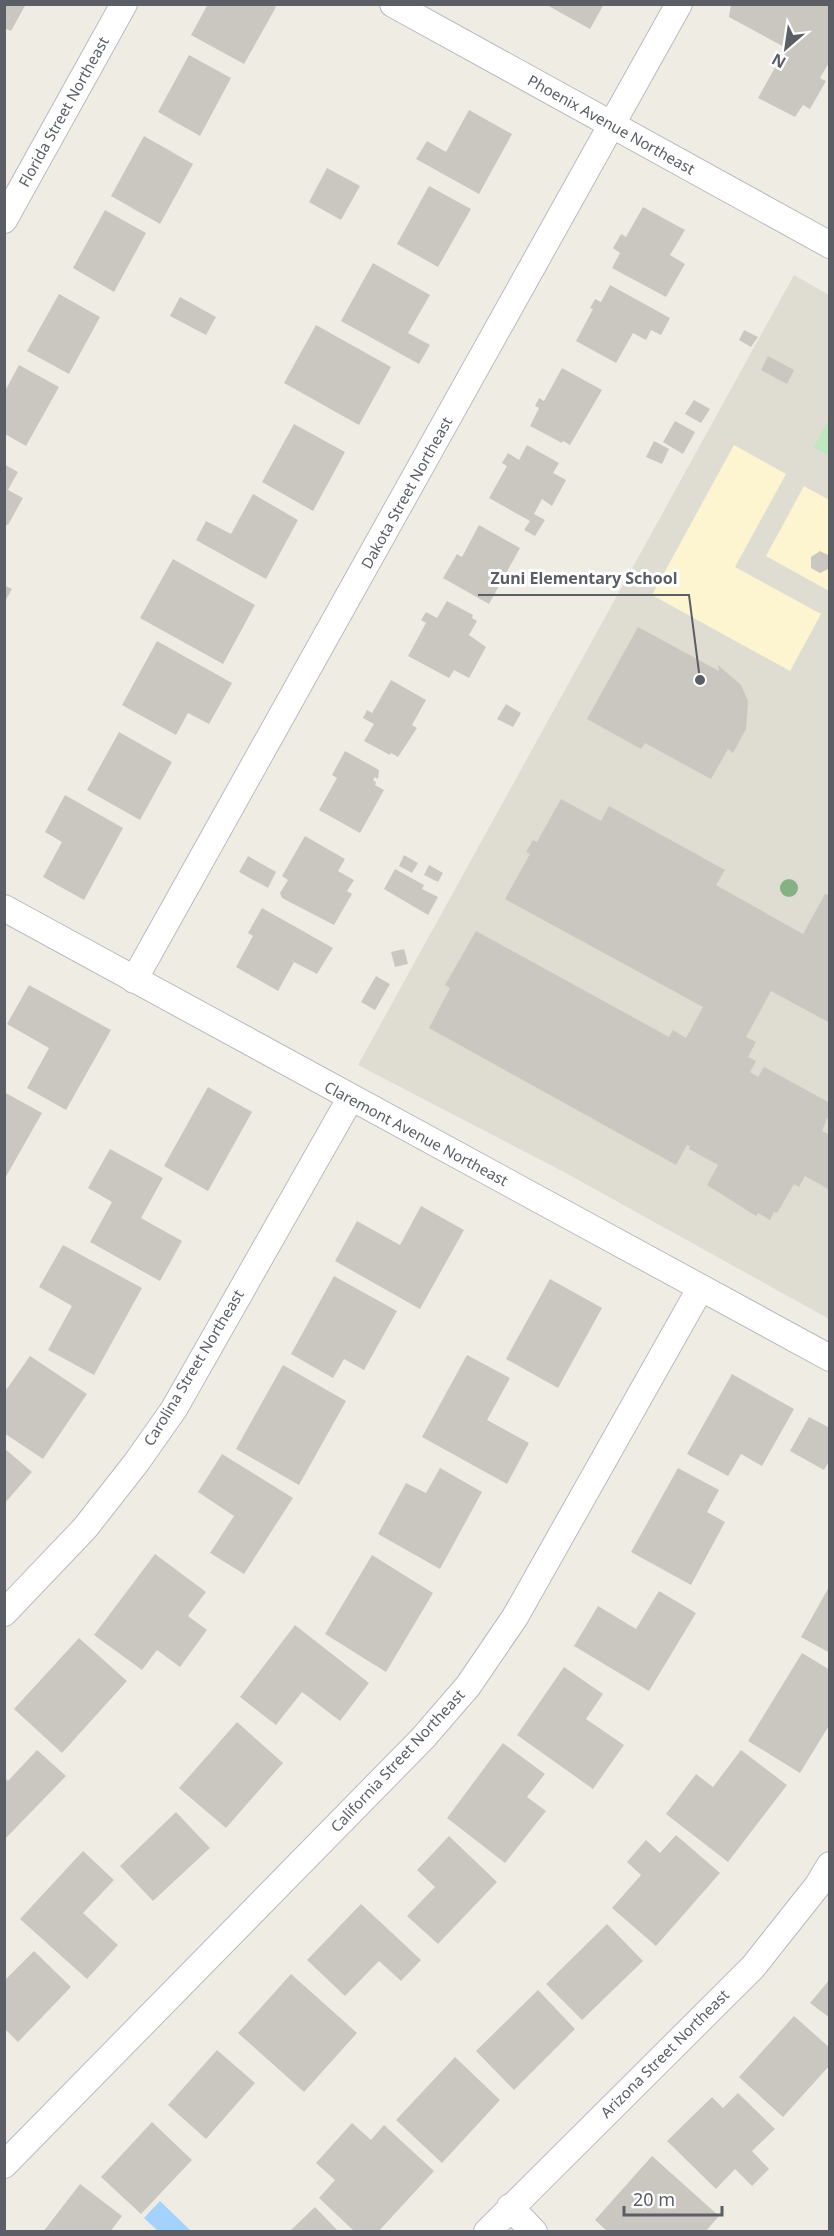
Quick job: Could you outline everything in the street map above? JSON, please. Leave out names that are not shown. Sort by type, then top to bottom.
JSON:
[{"type":"street","name":"Florida Street Northeast","points":[[4,220],[124,4]]},
{"type":"street","name":"Phoenix Avenue Northeast","points":[[393,4],[830,245]]},
{"type":"street","name":"Dakota Street Northeast","points":[[134,980],[679,4]]},
{"type":"street","name":"Claremont Avenue Northeast","points":[[4,908],[350,1099],[830,1359]]},
{"type":"street","name":"Carolina Street Northeast","points":[[4,1613],[85,1528],[136,1463],[174,1409],[350,1099]]},
{"type":"street","name":"California Street Northeast","points":[[4,2165],[423,1738],[468,1686],[515,1617],[700,1288]]},
{"type":"street","name":"Arizona Street Northeast","points":[[487,2232],[753,1967],[818,1885],[830,1865]]},
{"type":"street","points":[[510,2207],[534,2232]]},
{"type":"shaded area","points":[[794,275],[829,295],[829,1319],[564,1172],[358,1065]]},
{"type":"green space","points":[[829,419],[829,456],[814,447]]},
{"type":"sand","points":[[734,445],[786,474],[735,567],[821,614],[790,671],[652,595]]},
{"type":"sand","points":[[804,486],[829,500],[829,591],[766,556]]},
{"type":"water","points":[[160,2201],[191,2231],[158,2231],[144,2218]]},
{"type":"building","points":[[4,4],[26,4],[11,31],[4,28]]},
{"type":"building","points":[[208,4],[271,4],[276,7],[244,64],[191,35]]},
{"type":"building","points":[[545,4],[604,4],[590,29]]},
{"type":"building","points":[[731,4],[830,6],[830,61],[820,78],[826,81],[810,109],[803,105],[795,117],[758,98],[786,48],[729,17]]},
{"type":"building","points":[[189,55],[231,78],[200,136],[158,112]]},
{"type":"building","points":[[469,110],[512,134],[479,194],[416,159],[427,141],[446,152]]},
{"type":"building","points":[[144,136],[193,164],[160,224],[111,196]]},
{"type":"building","points":[[327,168],[360,186],[341,220],[309,202]]},
{"type":"building","points":[[429,186],[471,209],[438,267],[397,244]]},
{"type":"building","points":[[643,207],[685,230],[670,255],[685,264],[666,297],[612,268],[620,253],[613,248],[621,234],[626,237]]},
{"type":"building","points":[[105,210],[146,233],[114,292],[73,268]]},
{"type":"building","points":[[373,263],[430,295],[408,333],[430,345],[419,364],[341,321]]},
{"type":"building","points":[[610,285],[670,318],[661,335],[651,330],[646,340],[633,333],[616,363],[576,341],[593,309],[590,308],[595,299],[601,302]]},
{"type":"building","points":[[59,294],[100,317],[69,374],[27,351]]},
{"type":"building","points":[[180,297],[216,317],[206,335],[170,316]]},
{"type":"building","points":[[316,325],[391,367],[359,425],[284,383]]},
{"type":"building","points":[[744,330],[758,337],[751,347],[739,340]]},
{"type":"building","points":[[768,356],[794,370],[787,384],[761,370]]},
{"type":"building","points":[[19,365],[59,387],[26,446],[5,434],[5,391]]},
{"type":"building","points":[[562,368],[602,390],[570,445],[530,426],[539,408],[535,406],[539,398],[544,401]]},
{"type":"building","points":[[694,400],[710,409],[701,423],[685,414]]},
{"type":"building","points":[[675,421],[695,432],[683,454],[663,442]]},
{"type":"building","points":[[294,424],[345,452],[313,511],[262,482]]},
{"type":"building","points":[[654,441],[669,449],[662,464],[646,457]]},
{"type":"building","points":[[527,445],[559,463],[553,473],[566,480],[552,506],[542,499],[534,514],[545,520],[535,536],[524,530],[530,521],[489,498],[507,466],[502,463],[508,453],[519,460]]},
{"type":"building","points":[[4,464],[18,472],[8,490],[23,498],[8,525],[4,524]]},
{"type":"building","points":[[253,494],[298,520],[266,579],[196,540],[206,521],[231,534]]},
{"type":"building","points":[[479,525],[520,548],[489,604],[443,578],[457,554],[462,557]]},
{"type":"building","points":[[820,551],[830,556],[830,568],[820,573],[811,568],[811,557]]},
{"type":"building","points":[[173,559],[255,605],[223,664],[140,618]]},
{"type":"building","points":[[4,585],[12,589],[4,603]]},
{"type":"building","points":[[447,601],[473,615],[472,618],[477,621],[469,635],[486,647],[469,678],[454,670],[449,678],[408,656],[426,623],[421,620],[426,612],[437,618]]},
{"type":"building","points":[[638,627],[719,671],[718,665],[741,685],[748,701],[746,729],[733,753],[728,749],[711,779],[645,743],[641,749],[587,719]]},
{"type":"building","points":[[157,641],[232,683],[209,724],[188,713],[176,735],[122,705]]},
{"type":"building","points":[[391,680],[426,700],[412,725],[417,728],[398,757],[364,741],[374,724],[363,718],[367,710],[372,713]]},
{"type":"building","points":[[506,704],[521,713],[513,727],[497,719]]},
{"type":"building","points":[[119,732],[172,762],[140,820],[87,790]]},
{"type":"building","points":[[345,751],[379,770],[378,779],[375,777],[373,780],[376,782],[375,785],[384,790],[360,833],[319,810],[337,778],[332,775]]},
{"type":"building","points":[[65,795],[123,828],[84,900],[43,877],[62,842],[45,832]]},
{"type":"building","points":[[561,799],[601,821],[609,806],[725,870],[716,885],[803,934],[825,894],[830,896],[830,1023],[771,991],[746,1037],[756,1042],[748,1057],[756,1061],[750,1072],[758,1077],[764,1067],[830,1103],[830,1120],[827,1118],[822,1131],[830,1135],[830,1190],[805,1176],[799,1187],[794,1184],[777,1213],[774,1212],[770,1220],[758,1213],[756,1216],[707,1185],[718,1165],[689,1149],[690,1146],[687,1145],[676,1165],[429,1028],[450,988],[445,985],[476,931],[669,1037],[673,1030],[686,1038],[703,1007],[505,899],[530,854],[526,852],[533,840],[537,842]]},
{"type":"building","points":[[305,836],[345,859],[338,871],[354,880],[347,891],[352,894],[334,925],[282,898],[280,893],[288,880],[282,876]]},
{"type":"building","points":[[404,855],[418,863],[412,873],[399,866]]},
{"type":"building","points":[[248,856],[276,872],[268,888],[239,872]]},
{"type":"building","points":[[429,865],[443,873],[438,882],[424,875]]},
{"type":"building","points":[[395,869],[424,885],[422,889],[438,897],[428,915],[384,889]]},
{"type":"building","points":[[262,908],[333,948],[317,974],[294,962],[278,991],[236,967],[253,936],[248,933]]},
{"type":"building","points":[[404,949],[408,964],[395,967],[391,952]]},
{"type":"building","points":[[376,976],[390,984],[375,1010],[361,1002]]},
{"type":"building","points":[[29,985],[111,1030],[66,1110],[27,1088],[49,1048],[7,1024]]},
{"type":"building","points":[[208,1087],[252,1112],[208,1191],[164,1166]]},
{"type":"building","points":[[4,1092],[42,1113],[4,1180]]},
{"type":"building","points":[[110,1149],[163,1178],[141,1218],[182,1241],[160,1281],[90,1242],[112,1202],[88,1188]]},
{"type":"building","points":[[421,1206],[464,1230],[420,1309],[335,1261],[357,1221],[400,1245]]},
{"type":"building","points":[[63,1245],[142,1288],[94,1375],[48,1350],[72,1306],[39,1287]]},
{"type":"building","points":[[334,1276],[397,1311],[364,1370],[344,1359],[333,1378],[291,1354]]},
{"type":"building","points":[[550,1279],[602,1308],[558,1388],[506,1359]]},
{"type":"building","points":[[467,1355],[510,1378],[487,1420],[529,1443],[507,1484],[422,1437]]},
{"type":"building","points":[[30,1356],[87,1394],[43,1459],[4,1433],[4,1393]]},
{"type":"building","points":[[283,1365],[346,1401],[299,1485],[236,1449]]},
{"type":"building","points":[[732,1374],[794,1409],[762,1466],[741,1454],[728,1476],[687,1454]]},
{"type":"building","points":[[809,1417],[830,1428],[830,1460],[824,1470],[790,1451]]},
{"type":"building","points":[[4,1448],[32,1472],[4,1504]]},
{"type":"building","points":[[222,1454],[293,1498],[244,1574],[210,1553],[234,1516],[198,1492]]},
{"type":"building","points":[[440,1468],[482,1492],[440,1569],[378,1534],[406,1483],[426,1493]]},
{"type":"building","points":[[678,1468],[719,1490],[707,1512],[725,1522],[691,1585],[631,1552]]},
{"type":"building","points":[[155,1554],[206,1592],[188,1616],[207,1630],[180,1667],[157,1650],[142,1670],[94,1635]]},
{"type":"building","points":[[372,1555],[433,1593],[386,1672],[325,1634]]},
{"type":"building","points":[[830,1585],[830,1653],[801,1637]]},
{"type":"building","points":[[659,1591],[696,1613],[649,1691],[574,1646],[598,1606],[636,1629]]},
{"type":"building","points":[[295,1625],[369,1683],[340,1721],[302,1692],[276,1725],[240,1697]]},
{"type":"building","points":[[79,1638],[127,1681],[62,1753],[14,1709]]},
{"type":"building","points":[[802,1653],[830,1670],[830,1724],[800,1773],[748,1741]]},
{"type":"building","points":[[564,1667],[603,1694],[586,1719],[624,1745],[593,1789],[517,1735]]},
{"type":"building","points":[[237,1722],[283,1763],[226,1828],[179,1788]]},
{"type":"building","points":[[503,1743],[545,1774],[527,1797],[546,1811],[505,1863],[447,1818]]},
{"type":"building","points":[[37,1750],[66,1776],[4,1840],[4,1777],[8,1781]]},
{"type":"building","points":[[741,1750],[787,1785],[728,1862],[666,1814],[696,1774],[713,1787]]},
{"type":"building","points":[[176,1812],[210,1848],[153,1901],[120,1866]]},
{"type":"building","points":[[676,1835],[720,1873],[656,1946],[612,1908],[641,1875],[627,1862],[646,1840],[660,1853]]},
{"type":"building","points":[[449,1836],[497,1882],[438,1944],[407,1916],[435,1887],[417,1870]]},
{"type":"building","points":[[83,1851],[114,1880],[83,1913],[118,1945],[87,1979],[20,1919]]},
{"type":"building","points":[[361,1904],[421,1960],[401,1981],[379,1961],[345,1996],[307,1960]]},
{"type":"building","points":[[607,1924],[643,1961],[582,2020],[546,1984]]},
{"type":"building","points":[[34,1951],[71,1987],[18,2042],[4,2028],[4,1981]]},
{"type":"building","points":[[291,1974],[357,2033],[304,2092],[238,2033]]},
{"type":"building","points":[[830,1979],[830,2018],[810,2003]]},
{"type":"building","points":[[538,1990],[575,2029],[514,2090],[476,2051]]},
{"type":"building","points":[[794,2016],[830,2048],[830,2065],[783,2117],[739,2077]]},
{"type":"building","points":[[217,2050],[255,2083],[206,2139],[168,2105]]},
{"type":"building","points":[[455,2057],[500,2100],[442,2163],[396,2120]]},
{"type":"building","points":[[738,2093],[775,2129],[752,2151],[769,2169],[752,2186],[735,2169],[716,2189],[667,2141],[712,2097],[723,2108]]},
{"type":"building","points":[[152,2122],[192,2160],[141,2214],[101,2177]]},
{"type":"building","points":[[352,2123],[371,2140],[384,2125],[434,2171],[378,2232],[355,2232],[319,2198],[335,2180],[316,2163]]},
{"type":"building","points":[[652,2156],[719,2216],[705,2232],[608,2232],[595,2220]]},
{"type":"building","points":[[80,2184],[122,2216],[110,2232],[43,2232]]},
{"type":"building","points":[[315,2207],[339,2232],[289,2232]]},
{"type":"place","name":"Zuni Elementary School","points":[[700,680]]}]
